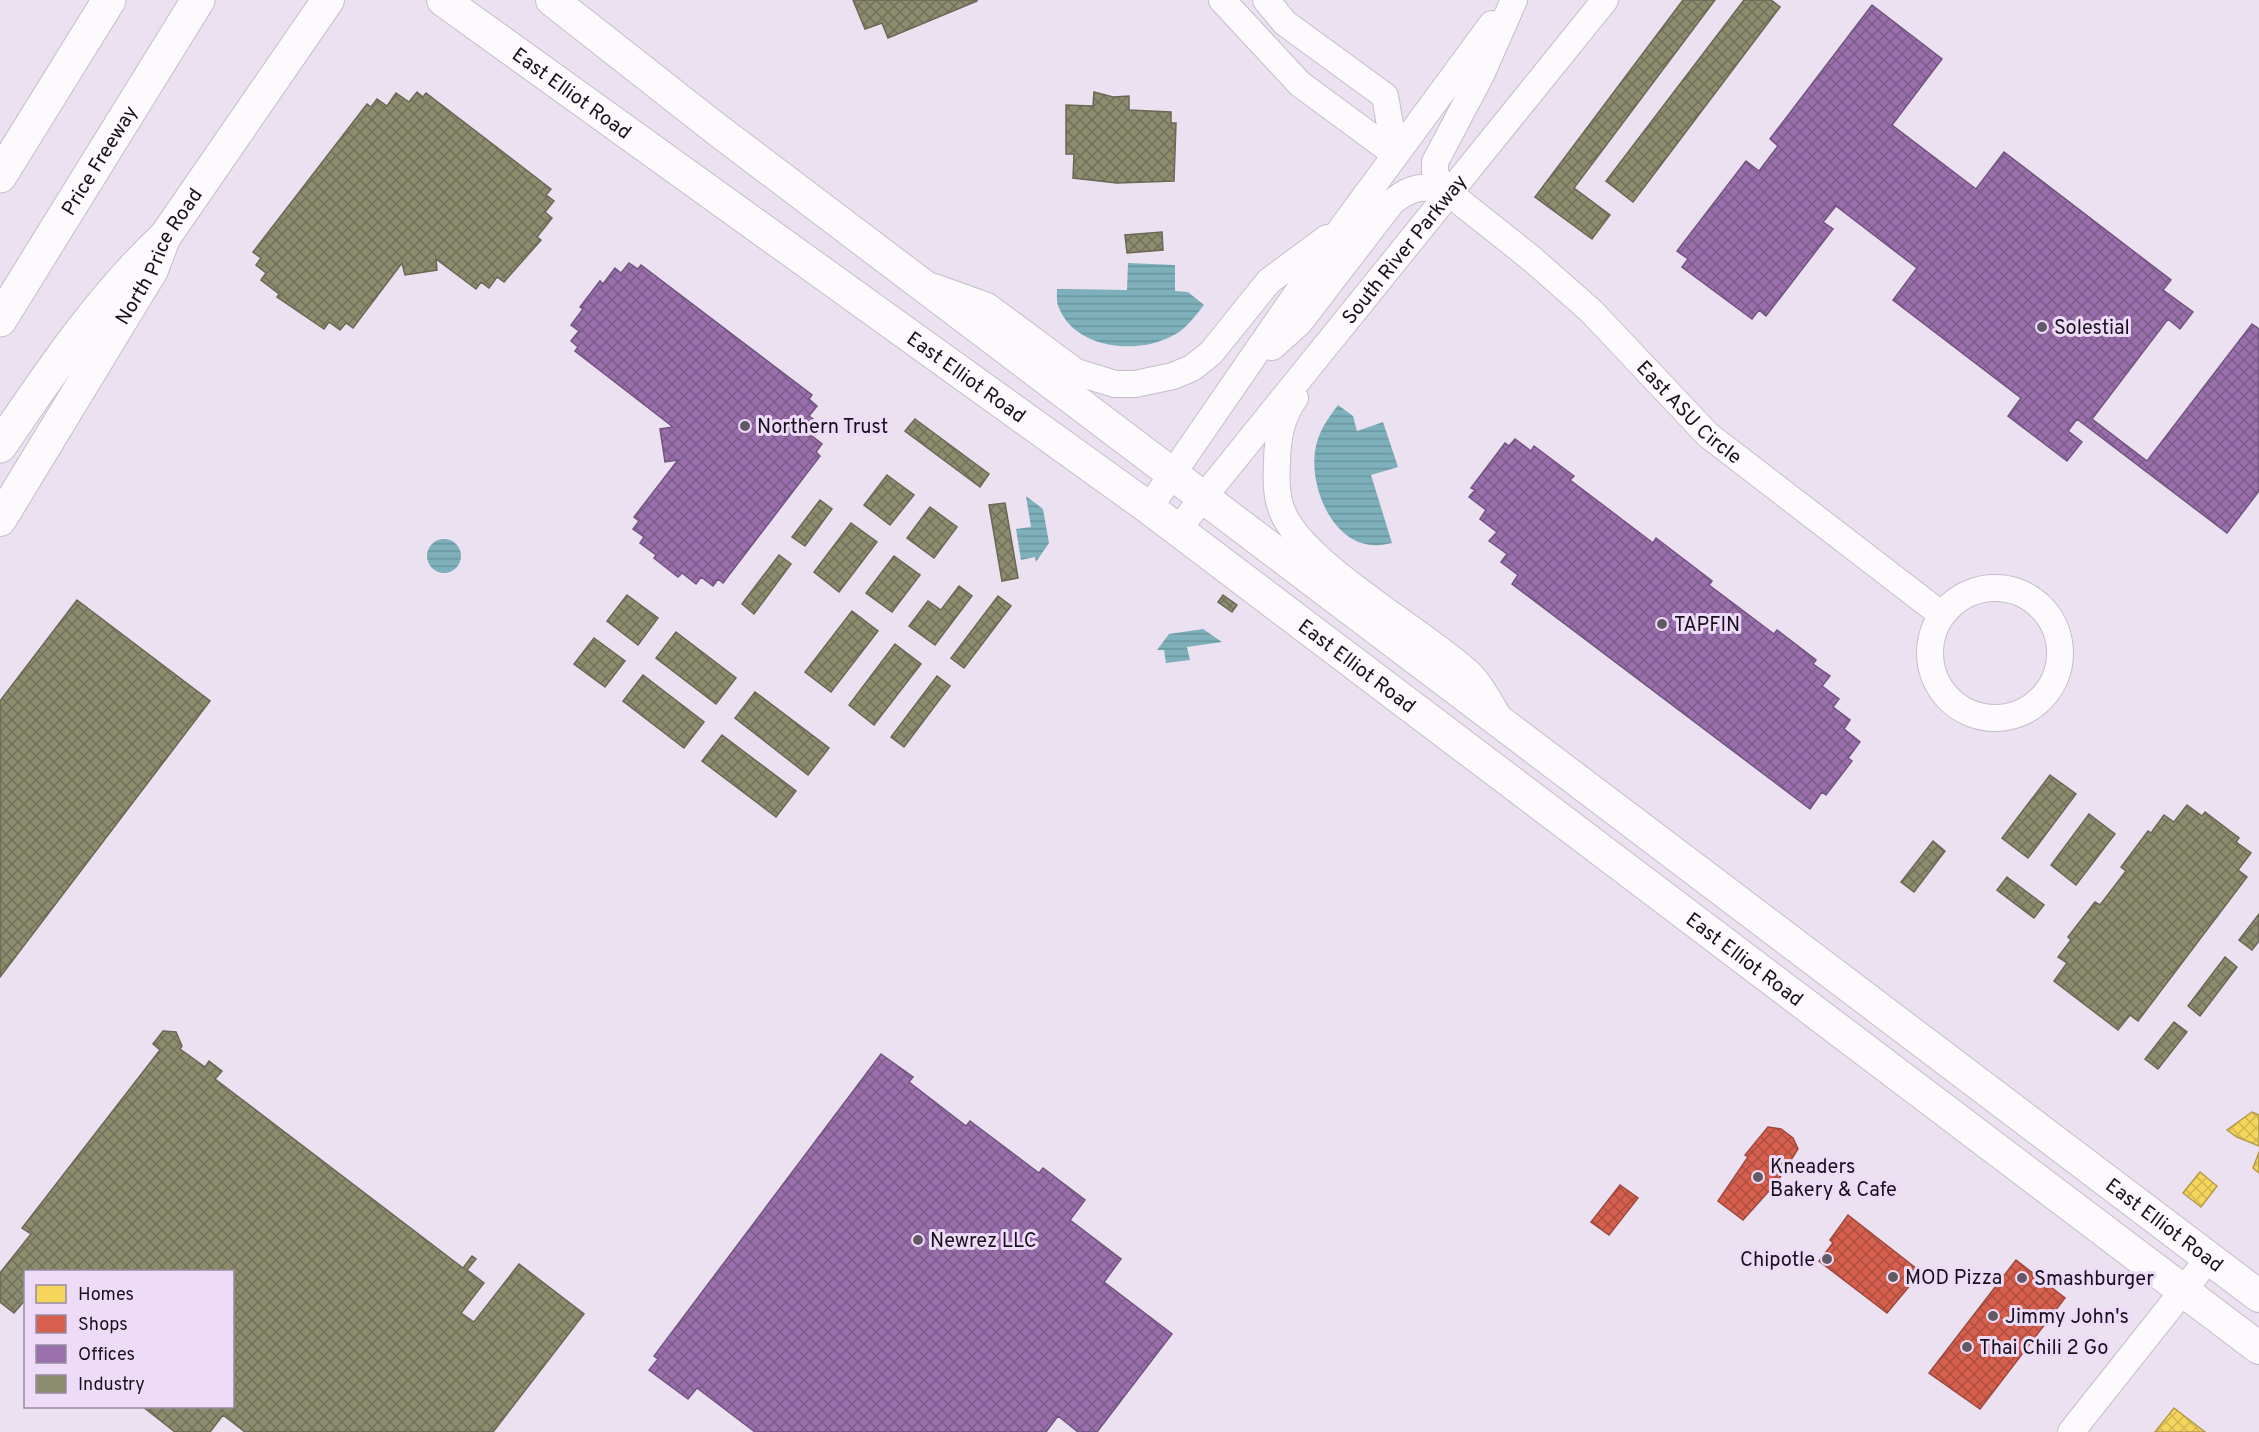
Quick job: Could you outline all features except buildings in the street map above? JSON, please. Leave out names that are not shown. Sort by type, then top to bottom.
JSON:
[{"type":"highway","points":[[0,176],[109,0]]},
{"type":"highway","name":"Price Freeway","points":[[0,320],[198,0]]},
{"type":"highway","points":[[0,446],[69,349],[137,264],[164,238]]},
{"type":"main road","name":"North Price Road","points":[[0,520],[152,270],[164,238],[328,0]]},
{"type":"main road","name":"East Elliot Road","points":[[443,0],[1149,508],[2259,1348]]},
{"type":"main road","name":"East Elliot Road","points":[[552,0],[715,128],[2259,1296]]},
{"type":"main road","points":[[1769,978],[1779,965],[1790,965],[1862,1019],[1899,1023]]},
{"type":"street","points":[[1222,0],[1300,84],[1395,154]]},
{"type":"street","points":[[1266,0],[1285,23],[1385,96],[1395,154]]},
{"type":"street","points":[[1149,508],[1344,225],[1512,0]]},
{"type":"street","points":[[1449,193],[1439,182],[1435,162],[1481,75],[1512,0]]},
{"type":"street","name":"South River Parkway","points":[[1178,530],[1605,0]]},
{"type":"street","points":[[1243,372],[1299,323],[1392,202],[1411,188],[1420,186],[1449,193]]},
{"type":"street","name":"East ASU Circle","points":[[1449,193],[1532,259],[1591,311],[1672,400],[1708,435],[1942,615]]},
{"type":"street","points":[[918,282],[987,306],[1076,372],[1115,384],[1135,384],[1173,376],[1192,368],[1211,354],[1269,281],[1344,225]]},
{"type":"street","points":[[1335,334],[1284,418],[1277,452],[1278,496],[1281,510],[1311,550],[1470,674],[1504,724]]},
{"type":"street","points":[[1990,588],[2010,590],[2028,597],[2043,609],[2054,625],[2059,643],[2059,662],[2054,681],[2043,697],[2029,709],[2011,716],[1995,718],[1979,716],[1951,702],[1940,687],[1932,669],[1930,651],[1933,632],[1942,615],[1955,601],[1972,592],[1990,588]]},
{"type":"street","points":[[2071,1432],[2209,1258]]},
{"type":"water","points":[[1128,263],[1175,265],[1175,291],[1188,292],[1204,305],[1190,322],[1174,335],[1144,345],[1110,345],[1079,333],[1067,322],[1059,308],[1057,289],[1127,290]]},
{"type":"water","points":[[1338,405],[1353,416],[1357,431],[1383,422],[1398,467],[1371,475],[1392,543],[1375,545],[1358,541],[1344,533],[1324,506],[1318,490],[1314,457],[1321,432]]},
{"type":"water","points":[[1026,496],[1043,509],[1049,543],[1036,562],[1035,557],[1021,560],[1016,529],[1031,527]]},
{"type":"water","points":[[444,539],[456,544],[461,556],[456,568],[444,573],[432,568],[427,556],[432,544]]},
{"type":"water","points":[[1203,629],[1222,642],[1187,647],[1190,660],[1166,663],[1164,650],[1157,650],[1169,634]]},
{"type":"place","name":"Solestial","points":[[2042,327]]},
{"type":"place","name":"Northern Trust","points":[[745,426]]},
{"type":"place","name":"TAPFIN","points":[[1662,624]]},
{"type":"place","name":"Kneaders Bakery & Cafe","points":[[1758,1177]]},
{"type":"place","name":"Newrez LLC","points":[[918,1240]]},
{"type":"place","name":"Chipotle","points":[[1827,1259]]},
{"type":"place","name":"MOD Pizza","points":[[1893,1277]]},
{"type":"place","name":"Smashburger","points":[[2022,1278]]},
{"type":"place","name":"Jimmy John's","points":[[1993,1316]]},
{"type":"place","name":"Thai Chili 2 Go","points":[[1967,1347]]}]
